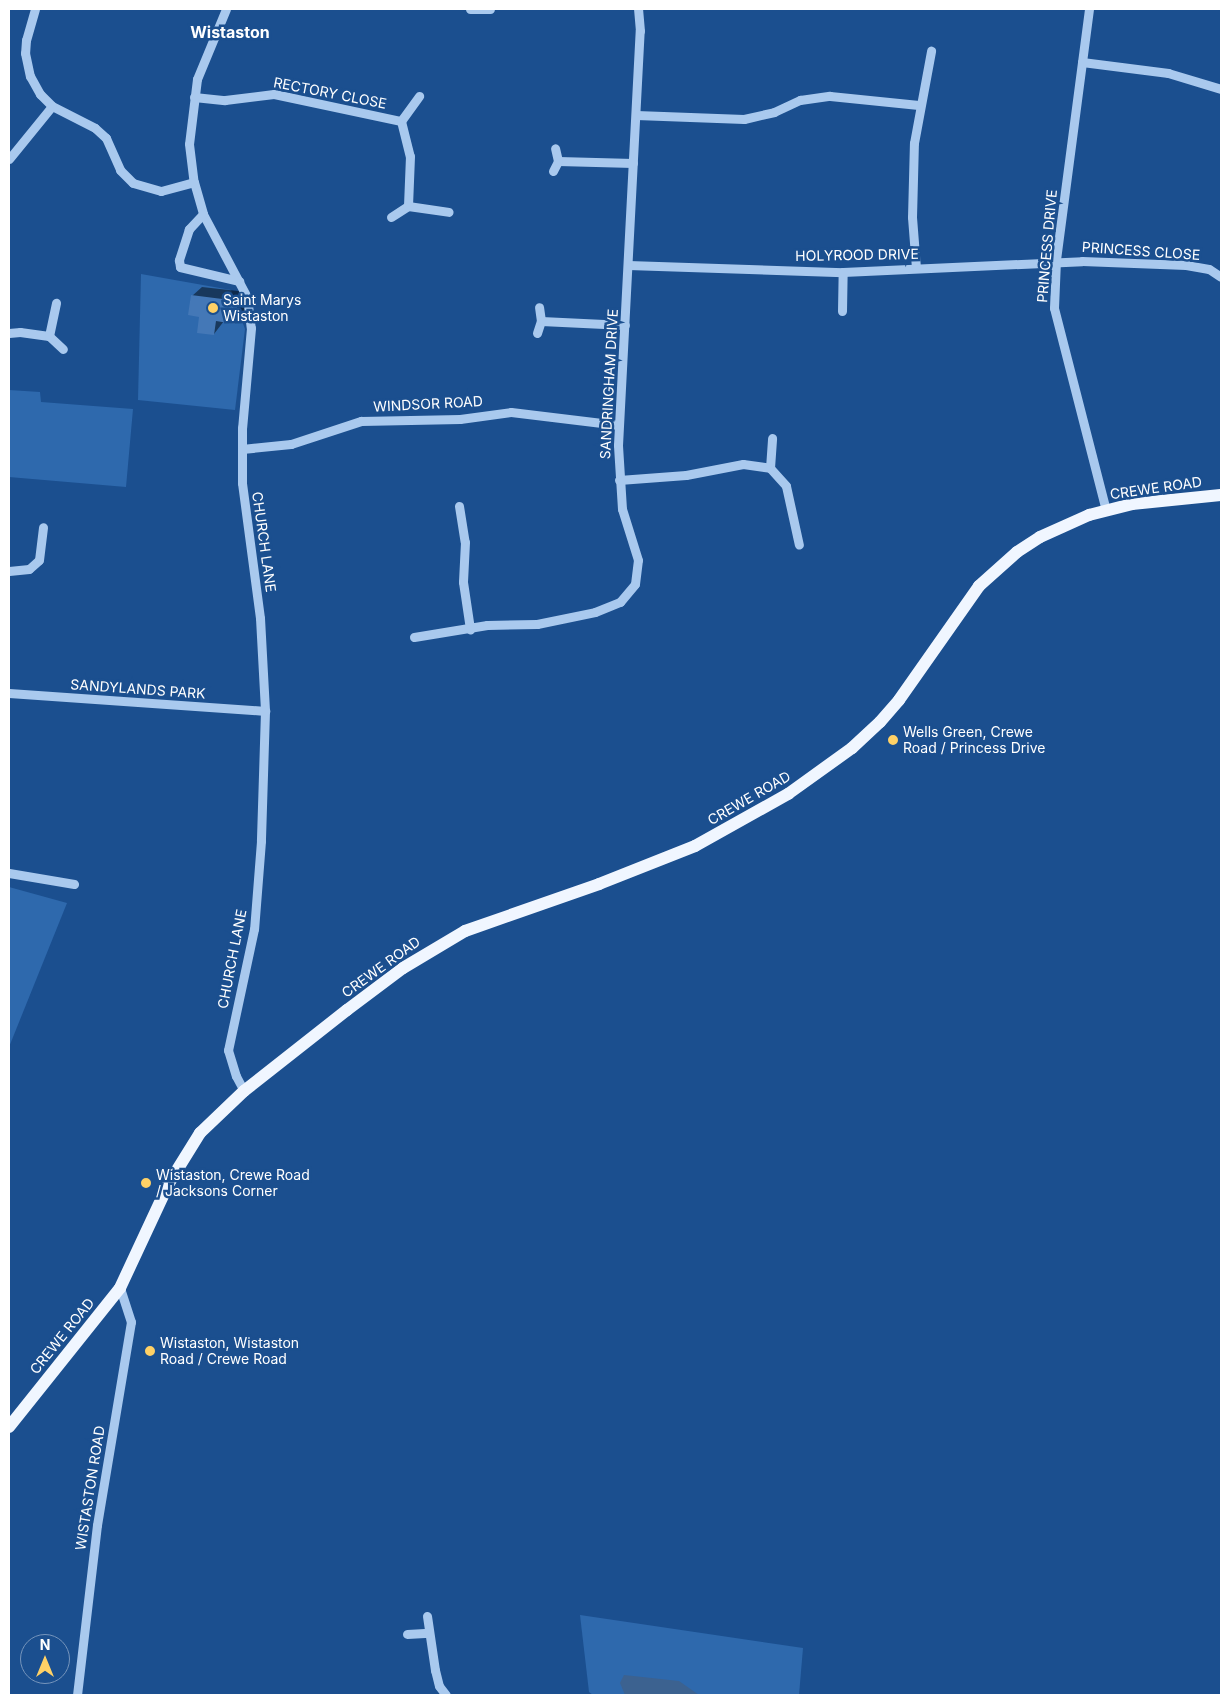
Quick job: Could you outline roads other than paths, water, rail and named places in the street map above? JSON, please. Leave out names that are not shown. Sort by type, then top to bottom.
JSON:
[{"type":"main road","name":"CREWE ROAD","points":[[9,1427],[120,1288],[186,1153],[200,1134],[244,1091],[403,968],[464,931],[599,884],[695,846],[788,794],[852,748],[880,722],[899,700],[962,607],[998,567],[1040,537],[1106,510],[1160,500],[1221,495]]},
{"type":"street","points":[[36,9],[26,40],[27,66],[34,86],[52,106],[100,133],[120,170],[133,184],[161,191],[194,182]]},
{"type":"street","name":"CHURCH LANE","points":[[226,9],[208,46],[194,97],[190,144],[194,182],[203,214],[247,297],[251,328],[242,449],[245,514],[263,646],[265,711],[262,832],[255,921],[228,1050],[236,1076],[244,1091]]},
{"type":"street","points":[[470,9],[490,9]]},
{"type":"street","name":"SANDRINGHAM DRIVE","points":[[414,638],[470,629],[537,624],[595,612],[620,602],[628,594],[638,574],[638,560],[622,509],[619,480],[618,425],[636,115],[640,31],[638,9]]},
{"type":"street","name":"PRINCESS DRIVE","points":[[1089,9],[1056,260],[1055,319],[1106,510]]},
{"type":"street","points":[[916,268],[912,176],[919,105],[931,51]]},
{"type":"street","points":[[1082,62],[1168,74],[1221,89]]},
{"type":"street","name":"RECTORY CLOSE","points":[[194,97],[225,100],[274,94],[401,121]]},
{"type":"street","name":"RECTORY CLOSE","points":[[401,121],[419,96]]},
{"type":"street","points":[[636,115],[744,119],[774,112],[800,100],[830,96],[919,105]]},
{"type":"street","points":[[9,159],[52,106]]},
{"type":"street","name":"RECTORY CLOSE","points":[[401,121],[410,156],[408,206]]},
{"type":"street","points":[[553,171],[558,161],[555,148]]},
{"type":"street","points":[[558,161],[633,163]]},
{"type":"street","points":[[391,217],[408,206],[449,212]]},
{"type":"street","points":[[203,214],[189,229],[179,260],[180,268],[240,281]]},
{"type":"street","name":"HOLYROOD DRIVE","points":[[628,265],[843,272],[1056,260]]},
{"type":"street","name":"PRINCESS CLOSE","points":[[1056,260],[1186,265],[1209,269],[1221,277]]},
{"type":"street","points":[[842,311],[843,272]]},
{"type":"street","points":[[49,336],[56,303]]},
{"type":"street","points":[[537,333],[541,320],[539,306]]},
{"type":"street","points":[[541,320],[625,325]]},
{"type":"street","points":[[9,334],[20,332],[49,336],[63,349]]},
{"type":"street","name":"WINDSOR ROAD","points":[[242,449],[291,444],[361,421],[460,419],[511,412],[618,425]]},
{"type":"street","points":[[770,468],[772,438]]},
{"type":"street","points":[[619,480],[686,475],[743,464],[770,468],[786,486],[799,545]]},
{"type":"street","points":[[459,506],[465,542],[464,606],[470,629]]},
{"type":"street","points":[[9,572],[29,569],[38,560],[43,526]]},
{"type":"street","name":"SANDYLANDS PARK","points":[[9,693],[265,711]]},
{"type":"street","points":[[9,873],[74,884]]},
{"type":"street","name":"WISTASTON ROAD","points":[[77,1695],[97,1525],[131,1322],[120,1288]]},
{"type":"street","points":[[427,1616],[437,1678],[446,1695]]},
{"type":"street","points":[[407,1634],[429,1633]]},
{"type":"place","name":"Saint Marys Wistaston","points":[[213,308]]},
{"type":"place","name":"Wells Green, Crewe Road / Princess Drive","points":[[893,740]]},
{"type":"place","name":"Wistaston, Crewe Road / Jacksons Corner","points":[[146,1183]]},
{"type":"place","name":"Wistaston, Wistaston Road / Crewe Road","points":[[150,1351]]},
{"type":"district","name":"Wistaston","points":[[230,32]]}]
